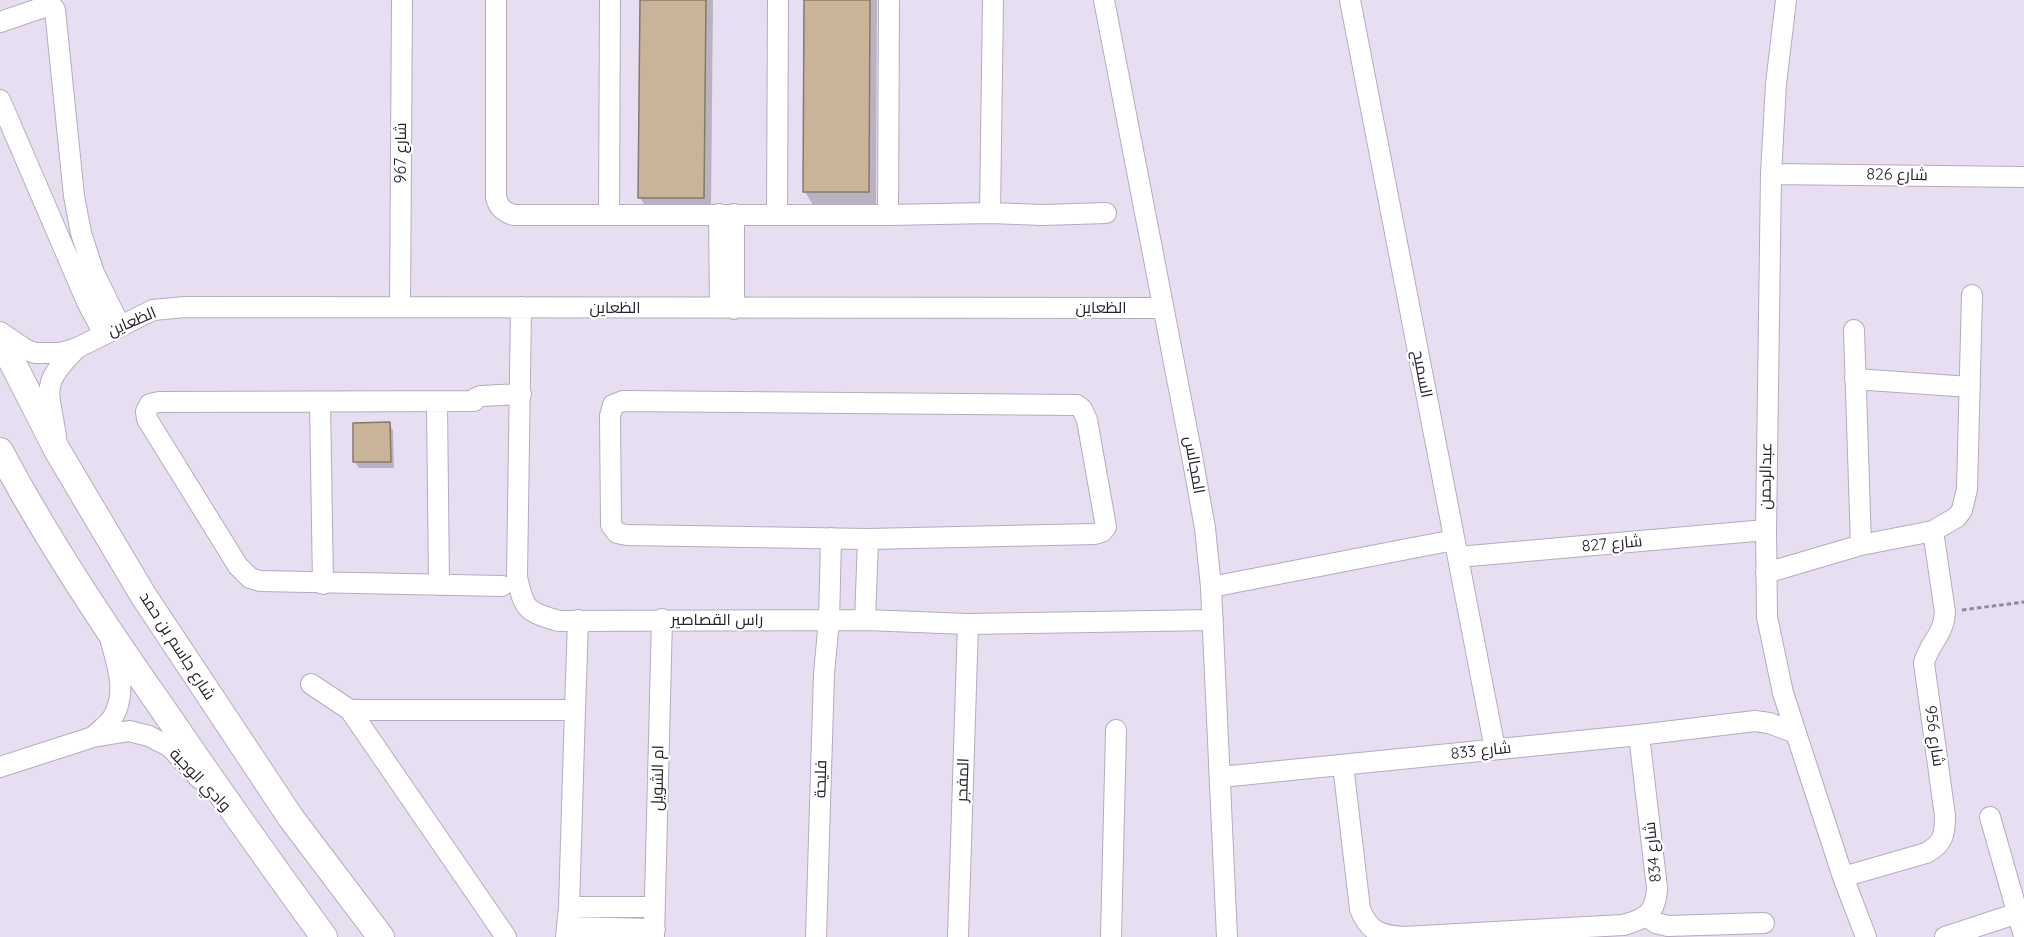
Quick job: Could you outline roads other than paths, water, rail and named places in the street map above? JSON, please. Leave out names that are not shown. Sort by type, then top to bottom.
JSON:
[{"type":"main road","name":"شارع جاسم بن حمد","points":[[0,338],[57,450],[143,595],[285,808],[381,937]]},
{"type":"main road","points":[[0,451],[24,496],[108,630],[238,818],[324,937]]},
{"type":"street","name":"شارع 967","points":[[400,307],[402,0]]},
{"type":"street","points":[[496,0],[497,203],[506,213],[514,215],[1106,213]]},
{"type":"street","points":[[609,214],[610,0]]},
{"type":"street","points":[[777,214],[778,0]]},
{"type":"street","points":[[888,215],[889,0]]},
{"type":"street","points":[[990,213],[993,0]]},
{"type":"street","name":"المجالس","points":[[1104,0],[1197,484],[1211,587],[1227,937]]},
{"type":"street","name":"السميح","points":[[1350,0],[1495,749]]},
{"type":"street","name":"عبدالرحمن","points":[[1786,0],[1776,84],[1770,174],[1767,617],[1783,693],[1844,878],[1866,937]]},
{"type":"street","points":[[0,22],[53,3],[57,15],[73,187],[81,233],[112,330]]},
{"type":"street","points":[[0,100],[87,302],[112,330]]},
{"type":"street","name":"شارع 826","points":[[1770,174],[2024,177]]},
{"type":"street","points":[[726,214],[727,309]]},
{"type":"street","points":[[60,241],[81,233]]},
{"type":"street","points":[[1766,573],[1861,545],[1933,531],[1957,517],[1964,501],[1972,295]]},
{"type":"street","name":"الظعاين","points":[[0,332],[25,349],[49,354],[77,348],[153,310],[185,307],[1162,308]]},
{"type":"street","name":"راس القصاصير","points":[[521,307],[518,577],[522,600],[530,610],[541,616],[560,621],[865,620],[968,624],[1213,620]]},
{"type":"street","points":[[1854,330],[1861,545]]},
{"type":"street","name":"الظعاين","points":[[57,450],[48,397],[49,384],[55,371],[77,348]]},
{"type":"street","points":[[1856,379],[1970,387]]},
{"type":"street","points":[[502,586],[323,584],[260,581],[250,578],[242,572],[147,419],[146,411],[150,404],[159,402],[437,402],[474,401],[481,396],[521,402]]},
{"type":"street","points":[[623,401],[1070,404],[1077,405],[1085,413],[1106,522],[1105,530],[1102,532],[1095,534],[831,538],[617,533],[611,525],[610,416],[613,405],[623,401]]},
{"type":"street","points":[[437,402],[439,585]]},
{"type":"street","points":[[320,403],[323,584]]},
{"type":"street","name":"شارع 827","points":[[1211,587],[1456,549],[1766,530]]},
{"type":"street","name":"شارع 956","points":[[1844,878],[1926,853],[1937,847],[1943,838],[1945,816],[1924,663],[1926,653],[1941,634],[1945,612],[1933,531]]},
{"type":"street","name":"فليحة","points":[[816,937],[824,673],[829,621],[831,538]]},
{"type":"street","points":[[865,620],[867,539]]},
{"type":"street","name":"ام الشويل","points":[[655,933],[662,619]]},
{"type":"street","points":[[578,620],[567,932],[655,933]]},
{"type":"street","name":"المفجر","points":[[958,937],[968,624]]},
{"type":"street","name":"وادي الوجبة","points":[[93,737],[113,718],[122,694],[120,674],[108,630]]},
{"type":"street","points":[[311,684],[350,710],[506,937]]},
{"type":"street","name":"شارع 833","points":[[1741,723],[1766,711],[1783,693]]},
{"type":"street","points":[[350,710],[575,710]]},
{"type":"street","name":"شارع 833","points":[[1221,777],[1741,723],[1769,723],[1796,734]]},
{"type":"street","name":"وادي الوجبة","points":[[0,767],[93,737],[129,730],[149,736],[170,747],[238,818]]},
{"type":"street","points":[[1111,937],[1116,730]]},
{"type":"street","name":"شارع 834","points":[[1639,735],[1657,888],[1654,907],[1646,916]]},
{"type":"street","points":[[1343,765],[1360,909],[1365,923],[1374,930],[1403,937],[1623,925],[1636,922],[1646,916],[1656,923],[1668,926],[1764,923]]},
{"type":"street","points":[[1990,817],[2024,936]]},
{"type":"street","points":[[569,907],[655,908]]},
{"type":"street","points":[[1945,937],[2018,913]]}]
